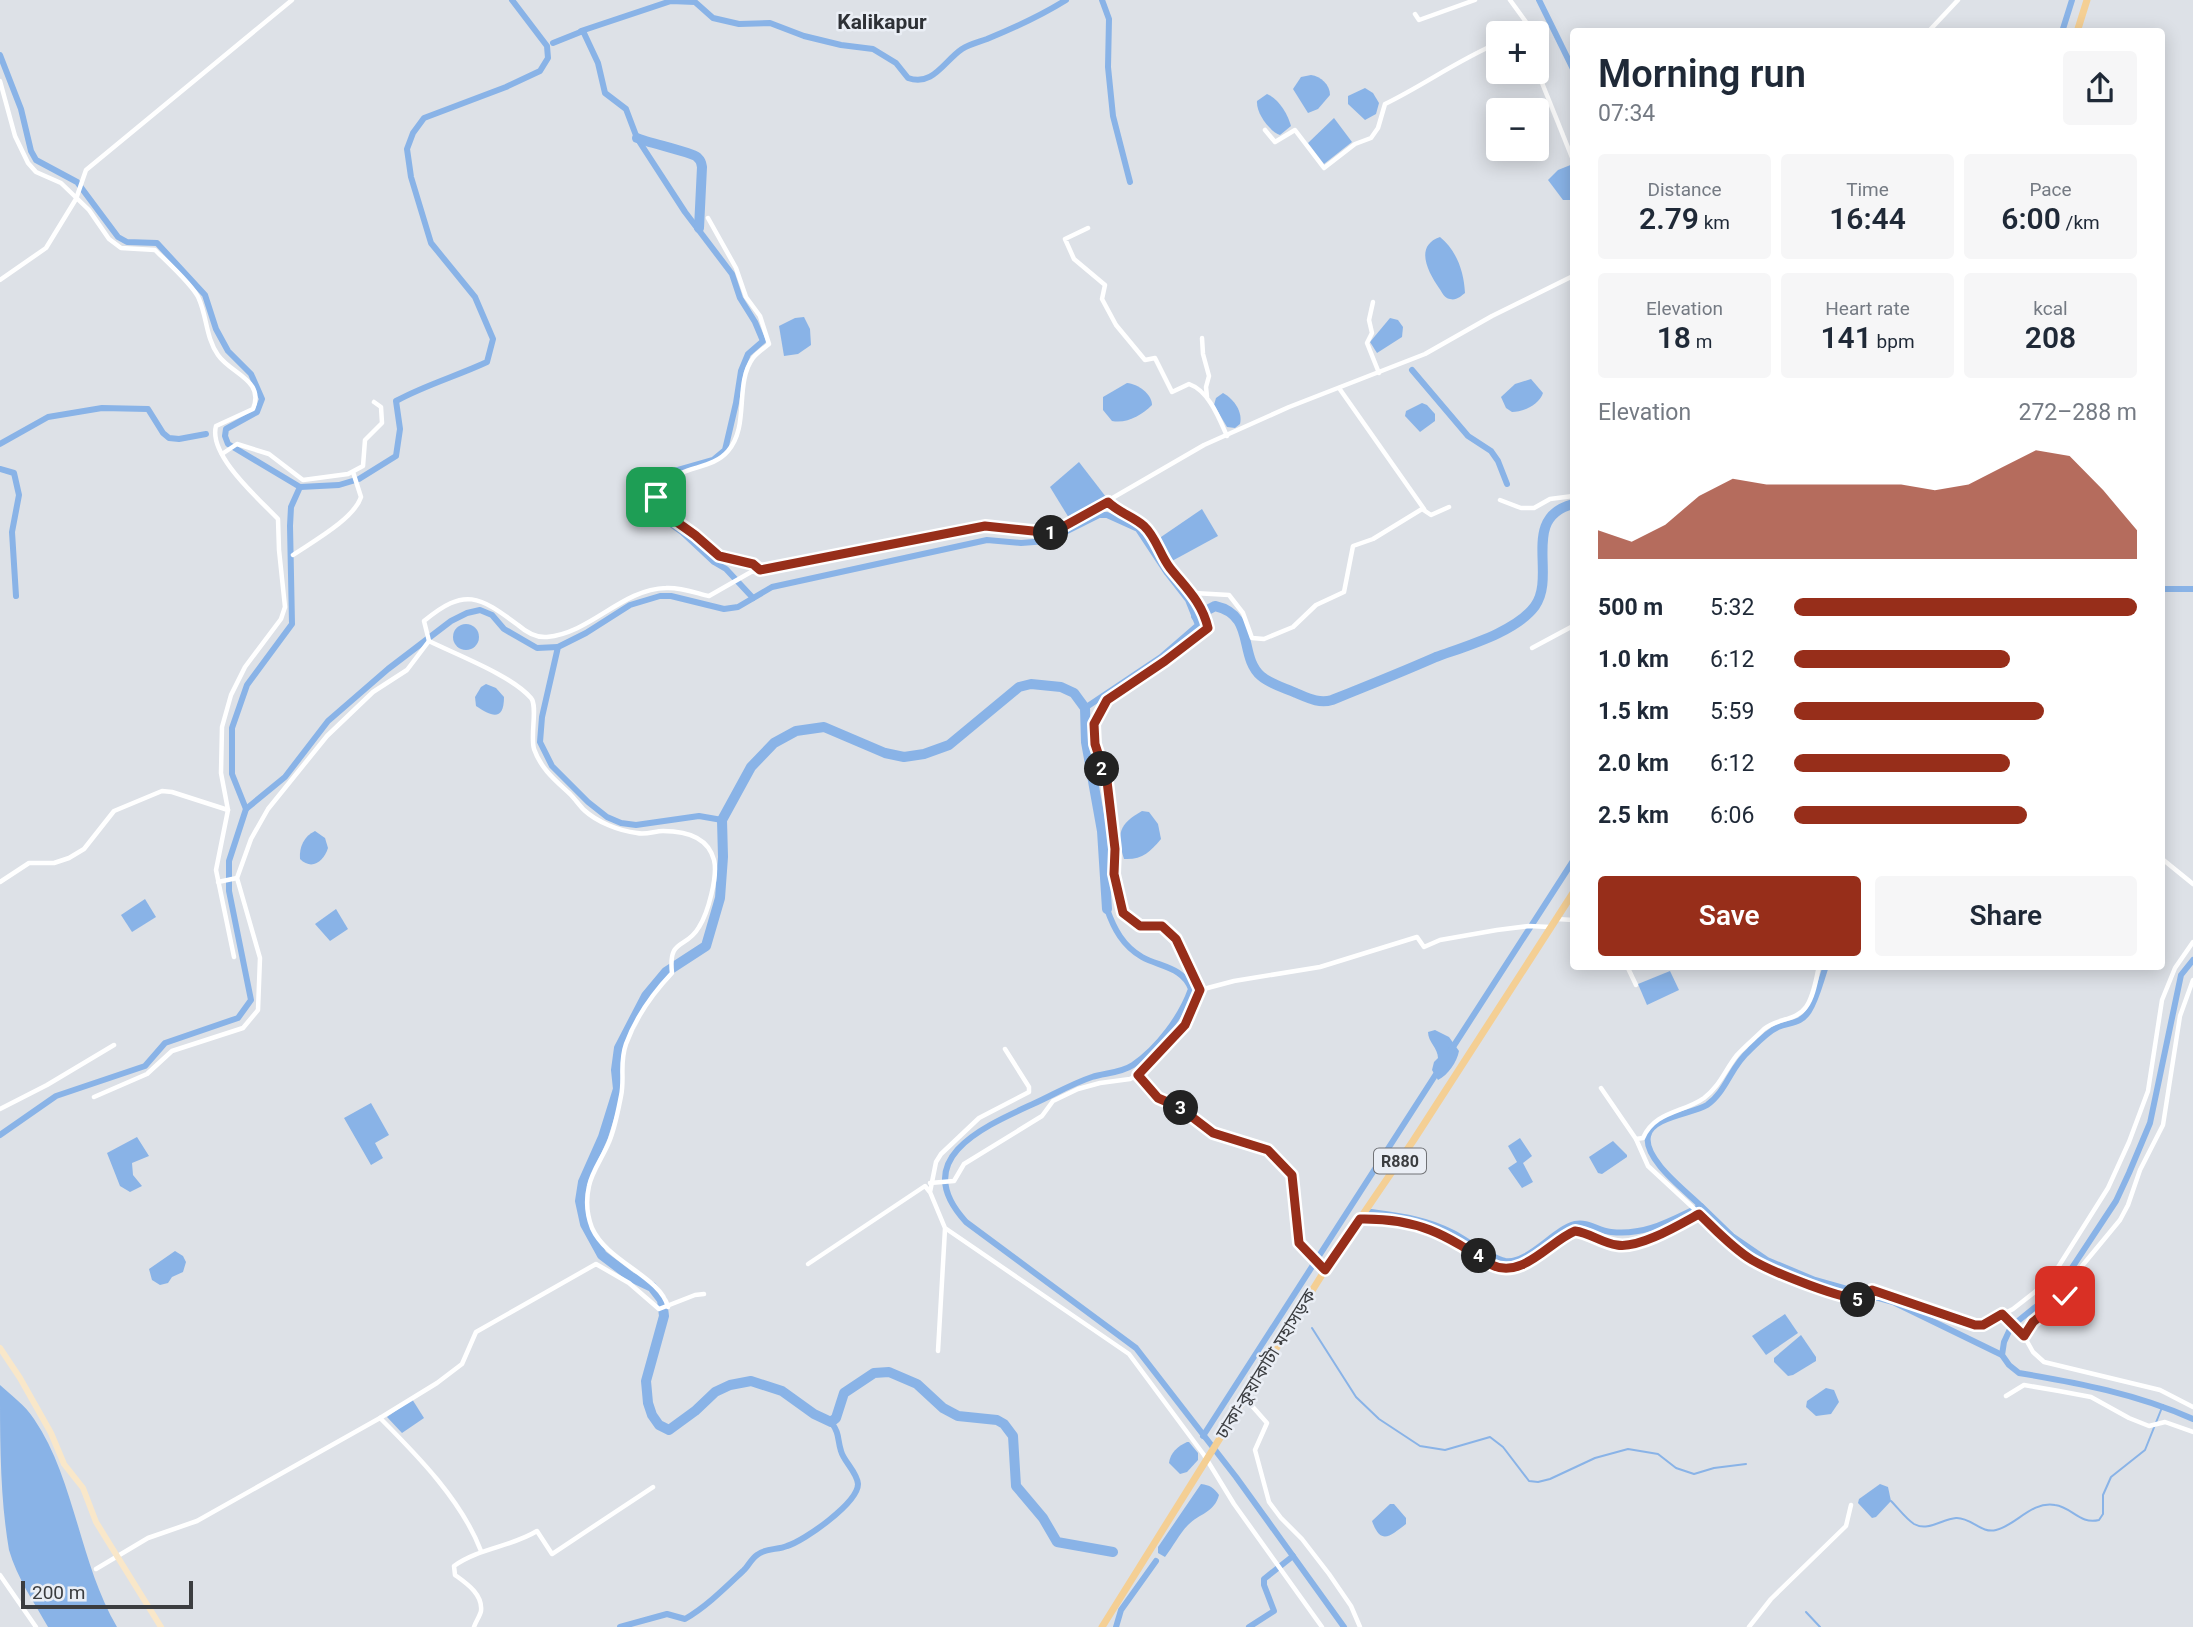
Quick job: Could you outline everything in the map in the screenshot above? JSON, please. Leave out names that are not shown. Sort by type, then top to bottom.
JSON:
[{"type":"main road","points":[[2078,28],[2087,0]]},
{"type":"main road","name":"ঢাকা-কুয়াকাটা মহাসড়ক","points":[[1102,1627],[1325,1270],[1570,898]]},
{"type":"street","points":[[0,280],[46,248],[77,197],[86,170],[292,0]]},
{"type":"street","points":[[1415,14],[1419,20],[1475,0]]},
{"type":"street","points":[[1510,0],[1525,21]]},
{"type":"street","points":[[1932,28],[1958,0]]},
{"type":"street","points":[[1265,130],[1275,142],[1295,130],[1324,168],[1355,145],[1371,138],[1378,128],[1385,104],[1486,49]]},
{"type":"street","points":[[0,81],[15,136],[28,163],[36,172],[61,183],[77,197],[109,239],[121,248],[155,250],[198,297],[208,335],[219,356],[250,382],[257,400],[253,409],[216,426],[214,434],[215,443],[233,472],[278,519],[285,607],[281,619],[245,667],[231,695],[222,727],[220,773],[228,810],[216,870],[234,957]]},
{"type":"street","points":[[1542,84],[1570,153]]},
{"type":"street","points":[[708,218],[736,268],[746,297],[760,316],[769,344],[752,359],[746,374],[741,417],[730,450],[718,460],[677,473],[659,492],[657,501],[667,515],[719,556],[753,564],[760,570]]},
{"type":"street","points":[[1088,228],[1065,239],[1074,259],[1105,285],[1102,299],[1116,325],[1145,360],[1155,358],[1172,392],[1189,384],[1207,398],[1227,436]]},
{"type":"street","points":[[0,268],[5,276]]},
{"type":"street","points":[[668,1307],[665,1297],[654,1285],[626,1266],[606,1246],[592,1228],[587,1204],[589,1184],[610,1141],[622,1094],[624,1082],[621,1071],[626,1044],[651,995],[672,973],[670,957],[674,950],[699,928],[710,899],[715,870],[711,853],[704,842],[690,835],[664,831],[638,834],[605,824],[585,811],[541,764],[531,730],[535,705],[532,698],[509,681],[429,641],[424,621],[435,612],[464,598],[486,603],[524,630],[544,637],[562,634],[583,625],[649,590],[668,587],[709,596],[751,572],[985,526],[1052,533],[1204,445],[1289,407],[1425,354],[1492,316],[1570,277]]},
{"type":"street","points":[[1373,302],[1369,320],[1372,333],[1367,343],[1379,373]]},
{"type":"street","points":[[1202,338],[1209,376],[1207,398]]},
{"type":"street","points":[[1339,388],[1425,510],[1431,515],[1449,507]]},
{"type":"street","points":[[222,454],[237,443],[269,454],[303,480],[353,472],[363,466],[365,440],[382,423],[381,407],[374,402]]},
{"type":"street","points":[[293,555],[358,505],[361,497],[353,472]]},
{"type":"street","points":[[1500,500],[1521,508],[1534,508],[1550,499],[1570,496]]},
{"type":"street","points":[[930,1183],[954,1181],[964,1164],[1042,1116],[1053,1101],[1078,1089],[1138,1075],[1185,1025],[1200,990],[1176,939],[1162,926],[1140,926],[1123,913],[1114,874],[1115,849],[1107,781],[1095,744],[1094,724],[1107,700],[1208,628],[1194,593],[1170,567],[1144,525],[1115,510],[1108,502]]},
{"type":"street","points":[[1194,593],[1229,595],[1243,613],[1252,638],[1264,639],[1293,627],[1316,605],[1344,592],[1353,546],[1373,539],[1409,516],[1425,510]]},
{"type":"street","points":[[1532,648],[1570,628]]},
{"type":"street","points":[[94,1097],[147,1074],[172,1051],[243,1028],[258,1010],[260,958],[237,878],[251,839],[268,809],[327,736],[373,692],[407,670],[429,641]]},
{"type":"street","points":[[0,882],[29,863],[54,863],[69,858],[84,849],[114,811],[162,791],[228,810]]},
{"type":"street","points":[[2165,861],[2193,884]]},
{"type":"street","points":[[218,882],[237,878]]},
{"type":"street","points":[[1200,990],[1234,981],[1320,967],[1417,937],[1424,947],[1440,940],[1570,920]]},
{"type":"street","points":[[1601,1088],[1636,1139],[1648,1166],[1751,1259],[1847,1297],[1862,1301],[1872,1290],[1923,1309],[1983,1325],[2031,1296],[2050,1280],[2108,1188],[2148,1091],[2162,1000],[2175,968],[2193,942]]},
{"type":"street","points":[[1629,970],[1636,985]]},
{"type":"street","points":[[1636,1139],[1643,1138],[1648,1127],[1662,1115],[1705,1097],[1721,1081],[1738,1055],[1770,1024],[1795,1016],[1804,1010],[1812,996],[1818,970]]},
{"type":"street","points":[[2024,1336],[2033,1322],[2065,1296],[2082,1266],[2120,1220],[2128,1205],[2140,1170],[2163,1125],[2180,1016],[2193,980]]},
{"type":"street","points":[[0,1109],[114,1045]]},
{"type":"street","points":[[930,1192],[936,1162],[956,1138],[979,1118],[1029,1092],[1029,1087],[1005,1049]]},
{"type":"street","points":[[1138,1075],[1158,1098],[1179,1107],[1213,1133],[1268,1150],[1276,1158],[1292,1175],[1299,1243],[1325,1270]]},
{"type":"street","points":[[808,1264],[925,1186],[945,1228],[938,1351]]},
{"type":"street","points":[[1360,1219],[1394,1220],[1423,1225],[1492,1265],[1504,1269],[1516,1268],[1575,1231],[1594,1235],[1614,1245],[1633,1244],[1699,1214]]},
{"type":"street","points":[[945,1228],[1129,1354],[1204,1455],[1234,1504],[1322,1627]]},
{"type":"street","points":[[96,1569],[148,1538],[197,1521],[380,1418],[437,1383],[461,1364],[476,1332],[596,1264],[629,1283],[659,1309],[689,1297],[705,1294]]},
{"type":"street","points":[[2002,1314],[2044,1362],[2160,1390],[2193,1407]]},
{"type":"street","points":[[0,1348],[51,1433],[64,1464],[83,1488],[96,1522],[116,1557],[161,1627]]},
{"type":"street","points":[[2006,1396],[2024,1385],[2091,1397],[2149,1426],[2165,1422],[2193,1432]]},
{"type":"street","points":[[1245,1398],[1267,1423],[1255,1450],[1269,1502],[1329,1574],[1351,1606],[1360,1627]]},
{"type":"street","points":[[380,1418],[447,1493],[475,1533],[481,1551]]},
{"type":"street","points":[[474,1627],[481,1613],[477,1595],[471,1586],[454,1575],[454,1566],[481,1551],[525,1538],[537,1531],[552,1554],[653,1487]]},
{"type":"street","points":[[1749,1627],[1771,1599],[1846,1526],[1851,1504]]},
{"type":"street","points":[[0,1575],[36,1627]]},
{"type":"water","points":[[1311,75],[1324,82],[1330,95],[1318,109],[1308,113],[1293,89],[1301,77]]},
{"type":"water","points":[[1365,88],[1373,93],[1379,103],[1376,114],[1365,120],[1348,104],[1348,96]]},
{"type":"water","points":[[1267,94],[1279,103],[1290,121],[1291,126],[1280,135],[1268,126],[1257,106],[1257,101]]},
{"type":"water","points":[[1334,118],[1352,142],[1324,164],[1308,143]]},
{"type":"water","points":[[1570,165],[1570,200],[1563,200],[1548,180],[1558,170]]},
{"type":"water","points":[[1440,237],[1455,255],[1463,277],[1465,293],[1458,298],[1443,295],[1428,267],[1425,253],[1427,247]]},
{"type":"water","points":[[804,317],[810,329],[811,345],[798,354],[784,356],[779,326],[795,318]]},
{"type":"water","points":[[1390,318],[1398,320],[1403,327],[1402,337],[1377,353],[1370,342]]},
{"type":"water","points":[[1531,379],[1543,393],[1538,401],[1521,411],[1512,412],[1506,408],[1501,397],[1515,384]]},
{"type":"water","points":[[1127,383],[1144,390],[1152,405],[1134,418],[1112,421],[1103,410],[1103,397]]},
{"type":"water","points":[[1223,393],[1239,410],[1240,424],[1235,428],[1227,427],[1214,405],[1216,398]]},
{"type":"water","points":[[1422,403],[1435,414],[1435,421],[1420,432],[1405,416],[1406,411]]},
{"type":"water","points":[[1079,462],[1106,497],[1069,518],[1050,487]]},
{"type":"water","points":[[1202,509],[1218,536],[1172,561],[1160,540],[1161,537]]},
{"type":"water","points":[[466,624],[475,628],[479,637],[475,646],[466,650],[457,646],[453,637],[457,628]]},
{"type":"water","points":[[486,684],[496,688],[504,697],[502,710],[496,715],[476,706],[475,697]]},
{"type":"water","points":[[1142,811],[1149,812],[1158,824],[1161,839],[1145,854],[1124,859],[1120,843],[1121,830],[1128,820]]},
{"type":"water","points":[[315,831],[325,838],[328,848],[317,863],[304,863],[300,859],[300,850],[305,839]]},
{"type":"water","points":[[145,899],[156,917],[132,932],[121,915]]},
{"type":"water","points":[[336,909],[348,929],[330,941],[315,924]]},
{"type":"water","points":[[1670,971],[1679,990],[1647,1005],[1638,984]]},
{"type":"water","points":[[1435,1030],[1449,1037],[1459,1051],[1452,1068],[1438,1080],[1432,1070],[1438,1054],[1428,1032]]},
{"type":"water","points":[[371,1103],[389,1135],[375,1143],[383,1158],[371,1165],[344,1118]]},
{"type":"water","points":[[137,1137],[149,1156],[132,1163],[133,1175],[142,1186],[130,1192],[120,1186],[107,1153]]},
{"type":"water","points":[[1520,1138],[1532,1156],[1523,1163],[1533,1182],[1522,1188],[1508,1168],[1517,1162],[1508,1146]]},
{"type":"water","points":[[1613,1141],[1627,1157],[1602,1174],[1598,1173],[1589,1157]]},
{"type":"water","points":[[175,1251],[183,1256],[186,1262],[183,1272],[172,1277],[168,1283],[160,1285],[152,1280],[149,1269]]},
{"type":"water","points":[[1785,1314],[1798,1333],[1766,1355],[1752,1336]]},
{"type":"water","points":[[1801,1335],[1816,1361],[1788,1376],[1774,1362],[1774,1358]]},
{"type":"water","points":[[0,1385],[30,1414],[48,1442],[94,1576],[117,1627],[48,1627],[21,1580],[9,1550],[4,1510]]},
{"type":"water","points":[[1826,1388],[1834,1390],[1839,1402],[1831,1414],[1816,1416],[1806,1407],[1807,1401]]},
{"type":"water","points":[[412,1399],[424,1418],[402,1433],[387,1417]]},
{"type":"water","points":[[1187,1442],[1198,1453],[1198,1460],[1187,1472],[1180,1474],[1169,1463],[1175,1450]]},
{"type":"water","points":[[1201,1484],[1215,1490],[1219,1495],[1217,1501],[1188,1525],[1165,1557],[1158,1553],[1158,1547]]},
{"type":"water","points":[[1880,1484],[1888,1487],[1891,1501],[1872,1518],[1858,1503],[1859,1499]]},
{"type":"water","points":[[1390,1504],[1394,1504],[1406,1518],[1406,1524],[1391,1535],[1382,1536],[1372,1521]]},
{"type":"waterway","points":[[0,55],[21,109],[31,151],[36,160],[77,182],[118,237],[127,242],[157,243],[205,295],[216,329],[228,351],[251,374],[262,399],[257,412],[226,429],[228,444],[300,487],[339,485],[359,479],[396,456],[400,429],[396,401],[487,362],[493,339],[475,297],[431,243],[411,177],[407,149],[413,133],[424,118],[540,71],[548,58],[547,46],[512,0]]},
{"type":"waterway","points":[[581,31],[671,1],[695,2],[713,18],[739,24],[770,23],[804,36],[873,49],[896,63],[908,78],[917,80],[931,76],[965,47],[1018,26],[1066,0]]},
{"type":"waterway","points":[[1102,0],[1109,19],[1108,67],[1113,116],[1130,182]]},
{"type":"waterway","points":[[1539,0],[1570,63]]},
{"type":"waterway","points":[[2063,28],[2072,0]]},
{"type":"waterway","points":[[553,43],[583,31],[598,63],[605,93],[626,109],[637,138],[685,212],[732,274],[740,298],[763,341],[748,354],[741,371],[725,450],[713,460],[671,472],[655,490],[653,505],[658,515],[726,569],[753,598]]},
{"type":"waterway","points":[[637,138],[687,153],[700,161],[699,228]]},
{"type":"waterway","points":[[1412,370],[1468,436],[1491,451],[1507,484]]},
{"type":"waterway","points":[[0,444],[48,417],[102,408],[148,409],[169,438],[206,434]]},
{"type":"waterway","points":[[0,469],[14,473],[19,495],[12,532],[16,596]]},
{"type":"waterway","points":[[246,809],[232,774],[232,728],[247,685],[292,624],[291,507],[300,487]]},
{"type":"waterway","points":[[1196,616],[1215,606],[1228,611],[1242,627],[1250,658],[1261,676],[1273,684],[1309,698],[1332,700],[1490,637],[1527,615],[1541,593],[1543,534],[1548,521],[1557,511],[1570,505]]},
{"type":"waterway","points":[[722,820],[699,816],[636,825],[621,823],[607,817],[588,802],[552,766],[540,742],[542,717],[558,647],[630,605],[660,596],[671,596],[724,609],[738,607],[772,587],[987,540],[1021,543],[1047,541],[1099,515],[1107,515],[1138,529],[1188,600],[1198,625],[1161,657],[1085,708]]},
{"type":"waterway","points":[[2165,589],[2193,589]]},
{"type":"waterway","points":[[0,1135],[56,1096],[145,1066],[165,1043],[238,1018],[251,1000],[229,891],[229,861],[246,809],[285,777],[328,721],[388,669],[451,621],[467,613],[480,610],[492,615],[504,629],[537,648],[558,647]]},
{"type":"waterway","points":[[1107,909],[1102,831],[1086,742],[1085,708],[1074,693],[1061,687],[1031,684],[1019,687],[949,745],[924,754],[904,757],[885,753],[824,727],[796,731],[774,743],[751,767],[722,820],[720,898],[706,946],[666,972],[646,996],[619,1048],[616,1070],[618,1089],[603,1137],[583,1182],[580,1201],[585,1224],[602,1255],[631,1277],[652,1287],[662,1300],[664,1316],[646,1381],[648,1403],[659,1425],[669,1430],[715,1392],[730,1385],[751,1381],[782,1391],[814,1414],[831,1422],[836,1418],[844,1393],[874,1373],[889,1372],[917,1384],[943,1408],[958,1416],[997,1420],[1004,1424],[1013,1436],[1016,1486],[1043,1518],[1057,1542],[1113,1552]]},
{"type":"waterway","points":[[1451,1050],[1570,866]]},
{"type":"waterway","points":[[1107,909],[1116,930],[1130,948],[1142,957],[1177,972],[1187,982],[1191,989],[1181,1010],[1160,1041],[1133,1065],[1077,1083],[993,1123],[959,1148],[949,1163],[945,1180],[950,1200],[966,1222],[1136,1348],[1236,1477],[1344,1627]]},
{"type":"waterway","points":[[2013,1325],[2058,1289],[2116,1201],[2150,1123],[2181,975],[2193,960]]},
{"type":"waterway","points":[[1701,1206],[1667,1174],[1652,1155],[1648,1145],[1651,1130],[1664,1120],[1700,1108],[1714,1100],[1743,1057],[1762,1038],[1778,1027],[1806,1015],[1825,970]]},
{"type":"waterway","points":[[1203,1436],[1438,1071]]},
{"type":"waterway","points":[[1371,1212],[1433,1224],[1492,1256],[1513,1261],[1575,1224],[1611,1232],[1636,1232],[1658,1226],[1701,1206],[1732,1236],[1767,1260],[1815,1280],[1893,1302],[2002,1355]]},
{"type":"waterway","points":[[2011,1327],[2002,1355],[2019,1373],[2129,1396],[2193,1419]]},
{"type":"waterway","points":[[1312,1328],[1356,1397],[1379,1419],[1420,1446],[1445,1450],[1490,1437],[1503,1447],[1529,1481],[1550,1479],[1595,1458],[1628,1449],[1658,1454],[1676,1468],[1694,1474],[1714,1468],[1746,1464]]},
{"type":"waterway","points":[[1891,1501],[1911,1522],[1924,1527],[1961,1518],[1991,1531],[2046,1505],[2061,1506],[2086,1520],[2099,1520],[2103,1514],[2103,1495],[2111,1477],[2145,1450],[2163,1405]]},
{"type":"waterway","points":[[620,1627],[667,1614],[685,1619],[715,1597],[757,1555],[795,1543],[840,1511],[856,1492],[858,1484],[843,1455],[831,1422]]},
{"type":"waterway","points":[[1249,1627],[1274,1611],[1264,1579],[1293,1556]]},
{"type":"waterway","points":[[1116,1627],[1121,1610],[1156,1561]]},
{"type":"waterway","points":[[1806,1612],[1820,1627]]},
{"type":"district","name":"Kalikapur","points":[[882,22]]},
{"type":"route","points":[[656,497],[667,515],[719,556],[753,564],[760,570],[985,526],[1052,533],[1108,502],[1115,510],[1144,525],[1170,567],[1194,593],[1208,628],[1107,700],[1094,724],[1099,764],[1107,781],[1115,849],[1114,874],[1123,913],[1140,926],[1162,926],[1176,939],[1200,990],[1185,1025],[1138,1075],[1158,1098],[1179,1107],[1213,1133],[1268,1150],[1292,1175],[1299,1243],[1325,1270],[1360,1219],[1394,1220],[1423,1225],[1492,1265],[1504,1269],[1516,1268],[1571,1232],[1585,1232],[1622,1246],[1649,1238],[1699,1214],[1751,1259],[1856,1300],[1869,1299],[1872,1290],[1975,1325],[1983,1325],[2002,1314],[2024,1336],[2033,1322],[2065,1296]]}]
